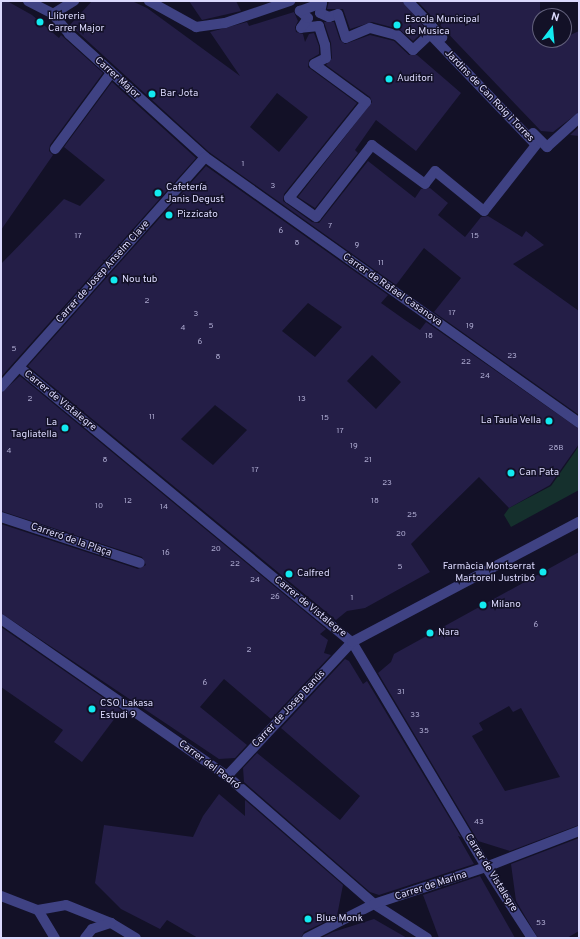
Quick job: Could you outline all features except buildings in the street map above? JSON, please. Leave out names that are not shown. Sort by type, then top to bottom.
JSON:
[{"type":"street","name":"Carrer Major","points":[[28,1],[39,5],[52,14],[69,34],[205,157]]},
{"type":"street","points":[[52,14],[74,1]]},
{"type":"street","points":[[149,1],[196,27],[225,23],[290,1]]},
{"type":"street","points":[[408,1],[546,148],[579,118]]},
{"type":"street","name":"Jardins de Can Roig i Torres","points":[[322,3],[320,13],[329,17],[338,14],[346,38],[370,28],[397,35],[413,50],[430,34],[536,145],[484,211],[435,171],[425,184],[372,145],[316,217],[289,198],[366,102],[314,64],[326,58],[325,45],[319,26],[301,28],[308,18],[300,11],[322,3]]},
{"type":"street","points":[[55,149],[112,73]]},
{"type":"street","name":"Carrer de Josep Anselm Clave","points":[[1,387],[205,157]]},
{"type":"street","name":"Carrer de Rafael Casanova","points":[[205,157],[579,423]]},
{"type":"street","name":"Carrer de Vistalegre","points":[[19,367],[352,642],[486,867],[532,938]]},
{"type":"street","name":"Carreró de la Plaça","points":[[1,516],[140,563]]},
{"type":"street","name":"Carrer de Josep Banús","points":[[226,776],[352,642],[579,522]]},
{"type":"street","name":"Carrer del Pedró","points":[[1,619],[226,776],[374,904],[427,938]]},
{"type":"street","name":"Carrer de Marina","points":[[307,938],[374,904],[486,867],[579,831]]},
{"type":"street","points":[[1,896],[38,910],[66,905],[110,923],[136,938]]},
{"type":"street","points":[[38,910],[55,938]]},
{"type":"street","points":[[85,938],[92,929],[110,923]]},
{"type":"green space","points":[[579,446],[579,490],[511,527],[504,515],[509,508],[551,486]]},
{"type":"place","name":"Llibreria Carrer Major","points":[[40,22]]},
{"type":"place","name":"Escola Municipal de Musica","points":[[397,25]]},
{"type":"place","name":"Auditori","points":[[389,79]]},
{"type":"place","name":"Bar Jota","points":[[152,94]]},
{"type":"place","name":"Cafetería Janis Degust","points":[[158,193]]},
{"type":"place","name":"Pizzicato","points":[[169,215]]},
{"type":"place","name":"Nou tub","points":[[114,280]]},
{"type":"place","name":"La Taula Vella","points":[[549,421]]},
{"type":"place","name":"La Tagliatella","points":[[65,428]]},
{"type":"place","name":"Can Pata","points":[[511,473]]},
{"type":"place","name":"Farmàcia Montserrat Martorell Justribó","points":[[543,572]]},
{"type":"place","name":"Calfred","points":[[289,574]]},
{"type":"place","name":"Milano","points":[[483,605]]},
{"type":"place","name":"Nara","points":[[430,633]]},
{"type":"place","name":"CSO Lakasa Estudi 9","points":[[92,709]]},
{"type":"place","name":"Blue Monk","points":[[308,919]]}]
